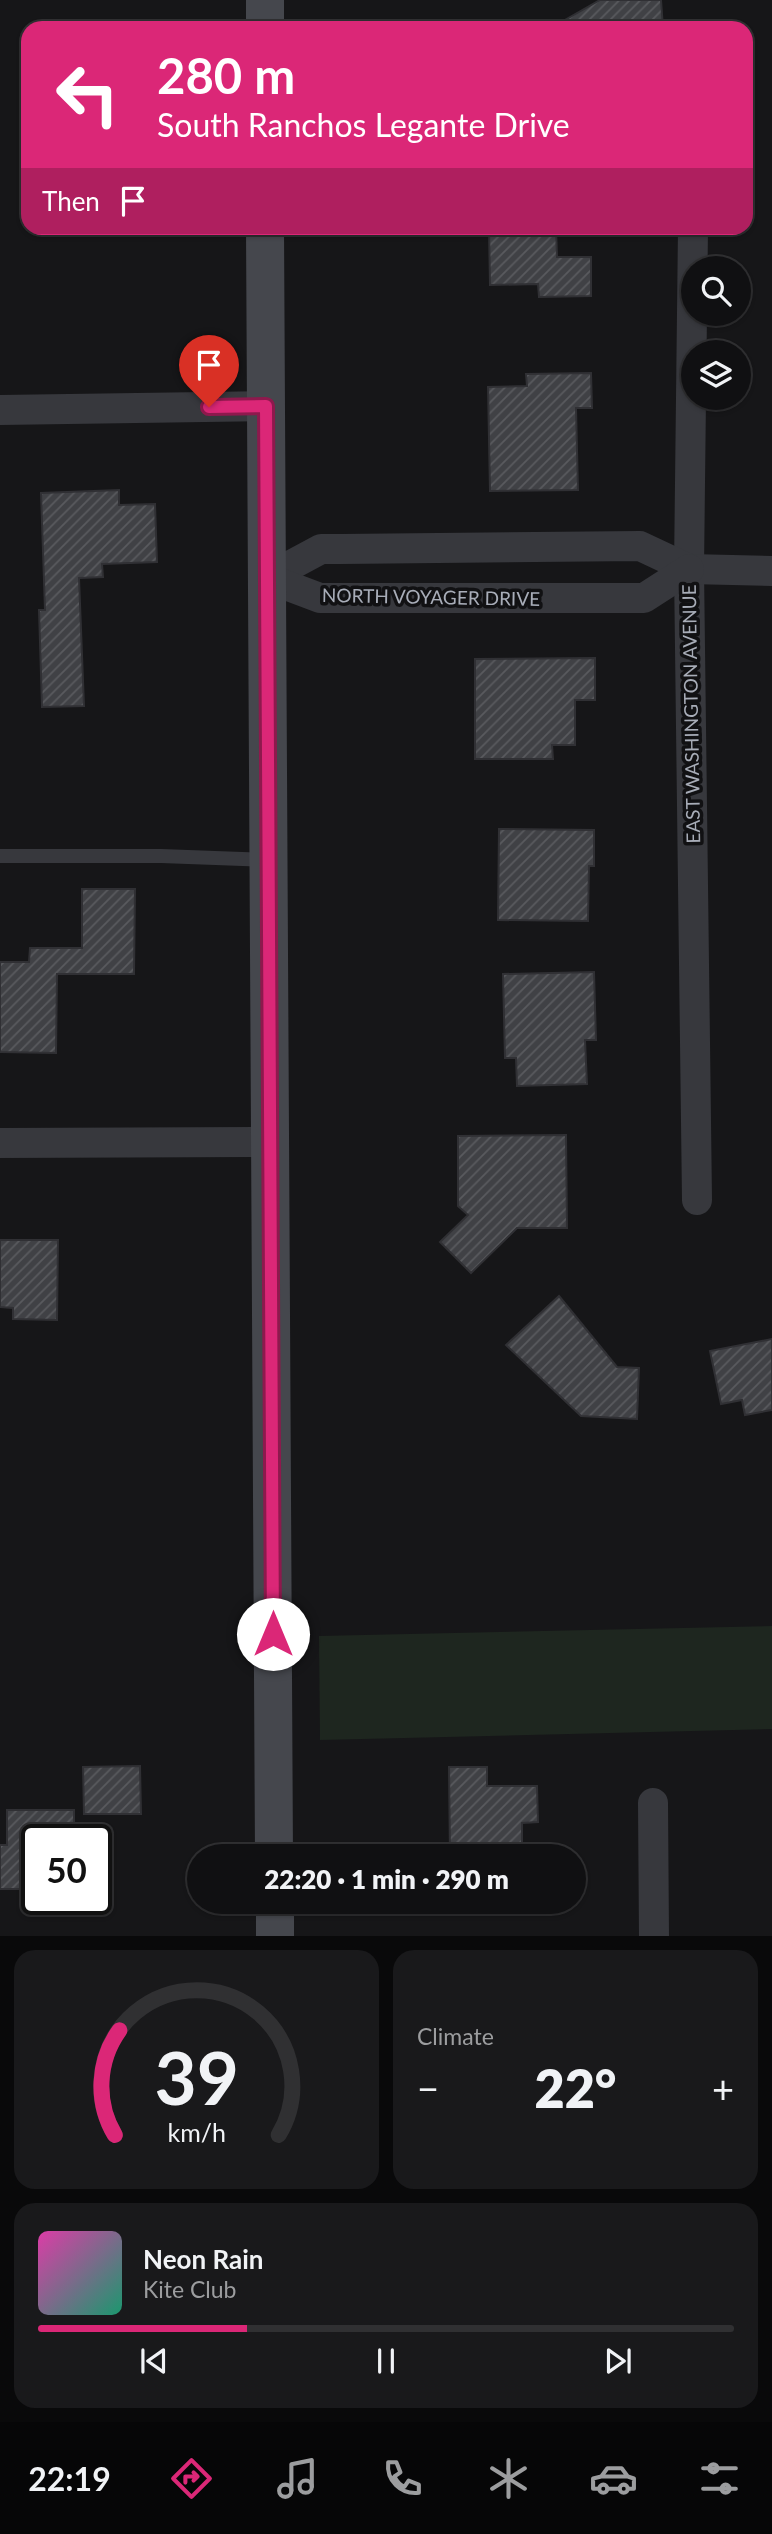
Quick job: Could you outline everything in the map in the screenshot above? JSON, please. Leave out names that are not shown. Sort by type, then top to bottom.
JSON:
[{"type":"main road","points":[[265,0],[265,21]]},
{"type":"main road","points":[[265,235],[274,1844]]},
{"type":"main road","points":[[275,1914],[275,1936]]},
{"type":"street","name":"EAST WASHINGTON AVENUE","points":[[693,235],[689,569],[697,1200]]},
{"type":"street","points":[[0,410],[266,406]]},
{"type":"street","points":[[267,578],[321,549],[640,546],[689,569],[772,571]]},
{"type":"street","name":"NORTH VOYAGER DRIVE","points":[[267,578],[320,598],[644,597],[689,569]]},
{"type":"street","points":[[0,1143],[270,1142]]},
{"type":"street","points":[[653,1803],[654,1936]]},
{"type":"lane","points":[[0,856],[161,856],[269,860]]},
{"type":"shaded area","points":[[772,1626],[772,1729],[320,1740],[319,1636]]},
{"type":"building","points":[[600,0],[661,0],[662,21],[563,21]]},
{"type":"building","points":[[489,235],[556,235],[557,257],[591,257],[591,296],[539,297],[538,284],[490,285]]},
{"type":"building","points":[[591,373],[592,408],[576,408],[578,490],[490,491],[488,387],[527,386],[526,374]]},
{"type":"building","points":[[119,490],[119,505],[155,504],[157,562],[102,564],[103,577],[79,578],[84,706],[42,707],[39,610],[45,610],[41,493]]},
{"type":"building","points":[[595,658],[595,700],[575,700],[575,745],[552,745],[553,759],[475,759],[475,659]]},
{"type":"building","points":[[499,829],[594,830],[594,866],[589,866],[588,921],[498,920]]},
{"type":"building","points":[[82,889],[135,889],[134,974],[57,974],[56,1053],[0,1052],[0,962],[29,962],[30,948],[82,948]]},
{"type":"building","points":[[594,972],[596,1040],[585,1040],[587,1084],[517,1086],[516,1058],[505,1058],[503,974]]},
{"type":"building","points":[[566,1135],[567,1228],[517,1228],[471,1273],[440,1242],[468,1215],[458,1206],[458,1136]]},
{"type":"building","points":[[0,1240],[58,1240],[57,1320],[13,1319],[13,1308],[0,1307]]},
{"type":"building","points":[[559,1296],[617,1367],[639,1368],[637,1419],[581,1416],[506,1345]]},
{"type":"building","points":[[772,1339],[772,1410],[745,1415],[742,1400],[721,1404],[710,1351]]},
{"type":"building","points":[[140,1766],[141,1814],[84,1814],[83,1767]]},
{"type":"building","points":[[449,1767],[487,1767],[487,1786],[537,1786],[538,1822],[522,1823],[522,1844],[450,1844]]},
{"type":"building","points":[[7,1810],[74,1810],[74,1824],[21,1824],[21,1889],[0,1889],[0,1845],[7,1845]]},
{"type":"route","points":[[209,407],[266,406],[273,1634]]}]
